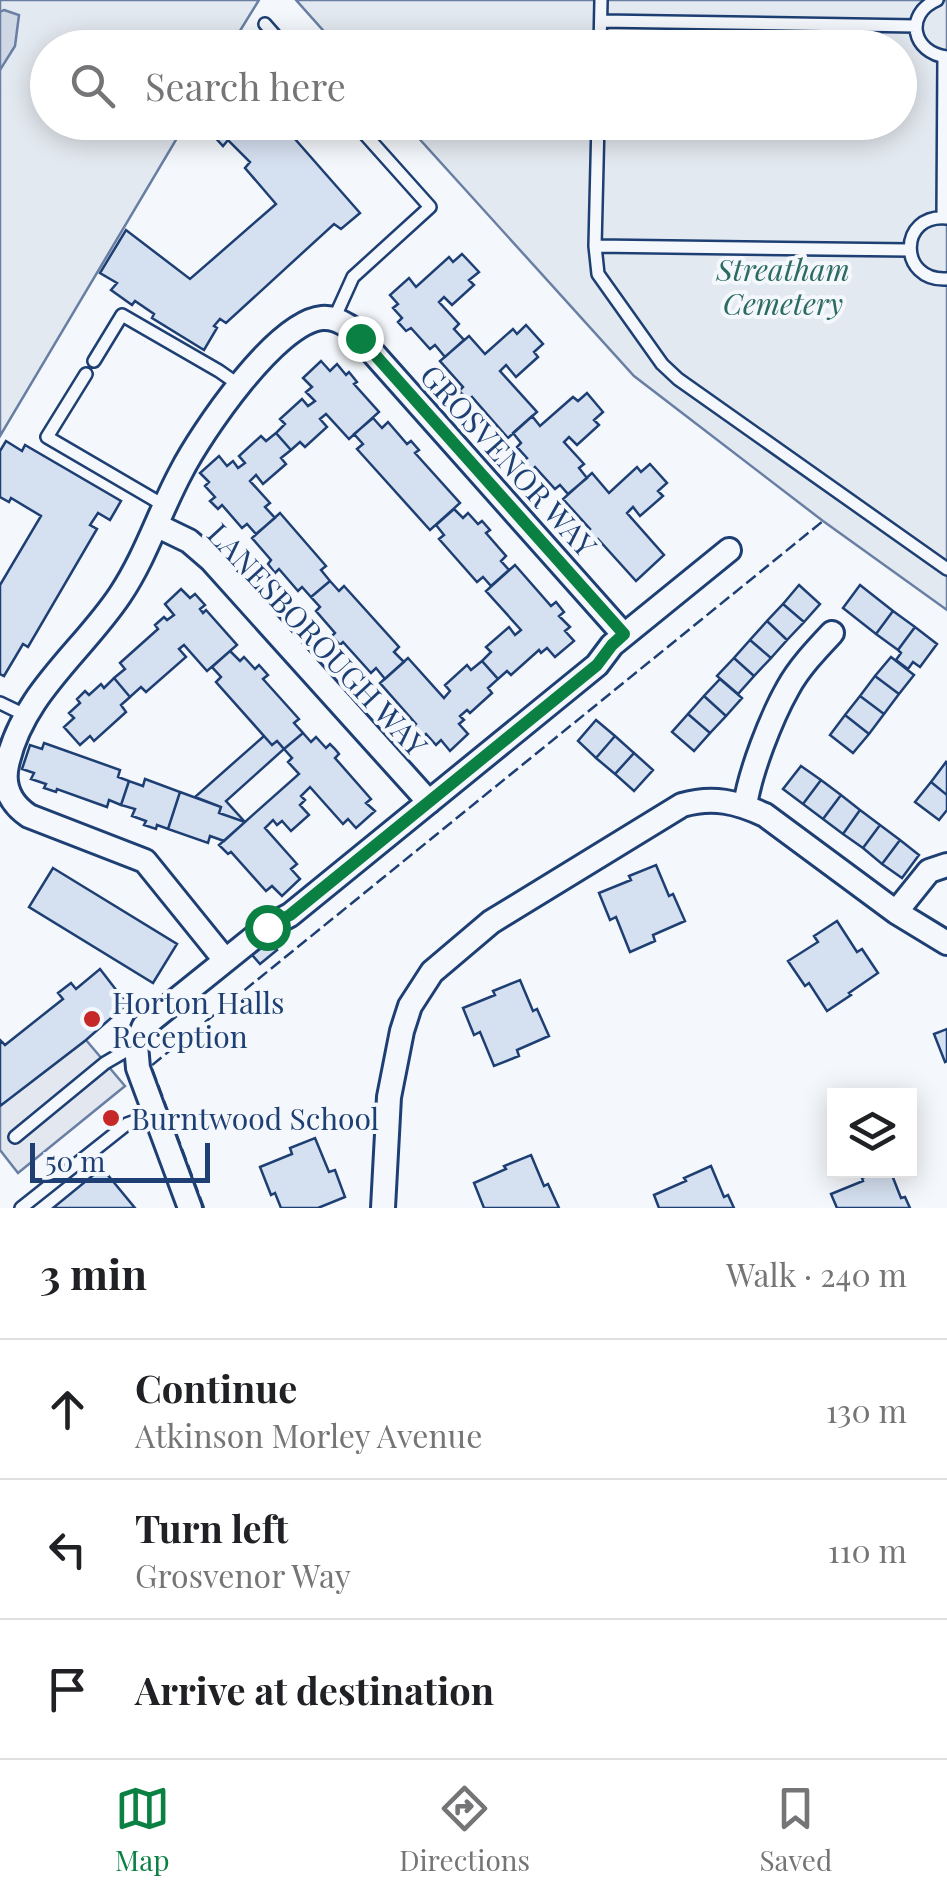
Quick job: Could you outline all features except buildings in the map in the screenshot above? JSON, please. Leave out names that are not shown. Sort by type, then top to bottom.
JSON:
[{"type":"street","points":[[225,960],[145,860],[29,816],[15,804],[4,776],[26,715],[45,684],[97,627],[140,564],[180,472],[203,433],[239,385],[280,342],[318,318],[334,318]]},
{"type":"street","name":"GROSVENOR WAY","points":[[334,318],[350,327],[624,634]]},
{"type":"street","name":"LANESBOROUGH WAY","points":[[162,516],[211,560],[428,802]]},
{"type":"street","points":[[190,1208],[138,1068],[136,1044],[144,1026],[267,927],[290,915],[597,665],[624,634],[729,550]]},
{"type":"street","points":[[745,806],[758,759],[788,687],[832,634]]},
{"type":"street","points":[[383,1208],[389,1097],[402,1032],[410,1006],[432,972],[491,922],[682,805],[708,799],[745,806],[766,816],[896,912],[947,943]]},
{"type":"street","points":[[896,912],[929,871],[947,865]]},
{"type":"lane","points":[[601,0],[601,30]]},
{"type":"lane","points":[[937,0],[922,10],[916,26],[925,50],[946,57],[945,218],[924,222],[916,229],[909,250],[921,272],[930,278],[947,278]]},
{"type":"lane","points":[[601,21],[916,26]]},
{"type":"lane","points":[[265,24],[270,30]]},
{"type":"lane","points":[[334,318],[354,277],[430,208],[370,140]]},
{"type":"lane","points":[[598,140],[598,274],[662,364],[947,569]]},
{"type":"lane","points":[[595,246],[909,250]]},
{"type":"lane","points":[[94,361],[122,315],[239,385]]},
{"type":"lane","points":[[86,374],[48,436],[162,516]]},
{"type":"lane","points":[[0,703],[26,715]]},
{"type":"lane","points":[[15,1137],[104,1063],[136,1044]]},
{"type":"lane","points":[[21,1208],[127,1124],[156,1114]]},
{"type":"green space","points":[[0,0],[259,0],[240,30],[30,30],[30,140],[176,140],[0,436]]},
{"type":"green space","name":"Streatham Cemetery","points":[[296,0],[947,0],[947,610],[634,376],[420,140],[917,140],[917,30],[323,30]]},
{"type":"shaded area","points":[[0,12],[19,15],[15,46],[0,70]]},
{"type":"shaded area","points":[[86,1040],[125,1086],[18,1173],[0,1150],[0,1106]]},
{"type":"fence","points":[[204,1208],[151,1066],[823,521]]},
{"type":"place","name":"Horton Halls Reception","points":[[92,1019]]},
{"type":"place","name":"Burntwood School","points":[[111,1118]]},
{"type":"route","points":[[267,927],[290,915],[597,665],[624,634],[360,338]]}]
